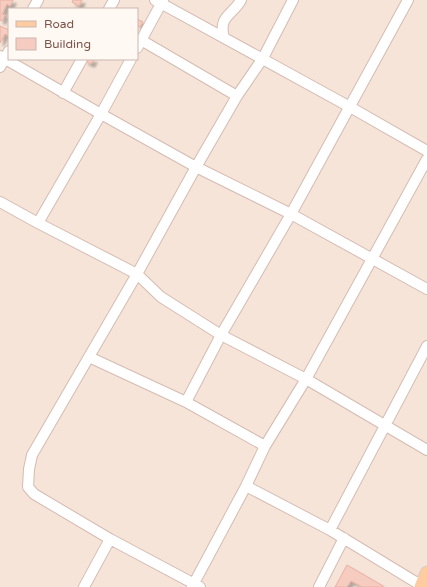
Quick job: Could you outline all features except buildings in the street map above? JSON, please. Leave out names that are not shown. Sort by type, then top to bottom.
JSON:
[{"type":"main road","points":[[421,586],[427,574]]},
{"type":"street","points":[[224,38],[222,30],[225,17],[231,14],[241,0]]},
{"type":"street","points":[[292,0],[262,58],[196,167],[137,274],[32,455],[29,469],[28,487],[34,494],[110,539],[195,586],[265,446],[306,379],[427,159]]},
{"type":"street","points":[[186,402],[221,335],[291,214],[408,0]]},
{"type":"street","points":[[238,96],[139,44],[160,1],[224,38],[350,106],[427,151]]},
{"type":"street","points":[[3,58],[196,167],[291,214],[427,289]]},
{"type":"street","points":[[63,93],[81,60]]},
{"type":"street","points":[[38,223],[130,60]]},
{"type":"street","points":[[0,202],[137,274],[161,297],[221,335],[306,379],[427,450]]},
{"type":"street","points":[[330,530],[427,346]]},
{"type":"street","points":[[89,357],[186,402],[265,446]]},
{"type":"street","points":[[246,486],[330,530],[421,586]]},
{"type":"street","points":[[319,587],[344,538]]},
{"type":"street","points":[[84,587],[110,539]]},
{"type":"shaded area","points":[[0,0],[427,0],[427,587],[0,587]]}]
